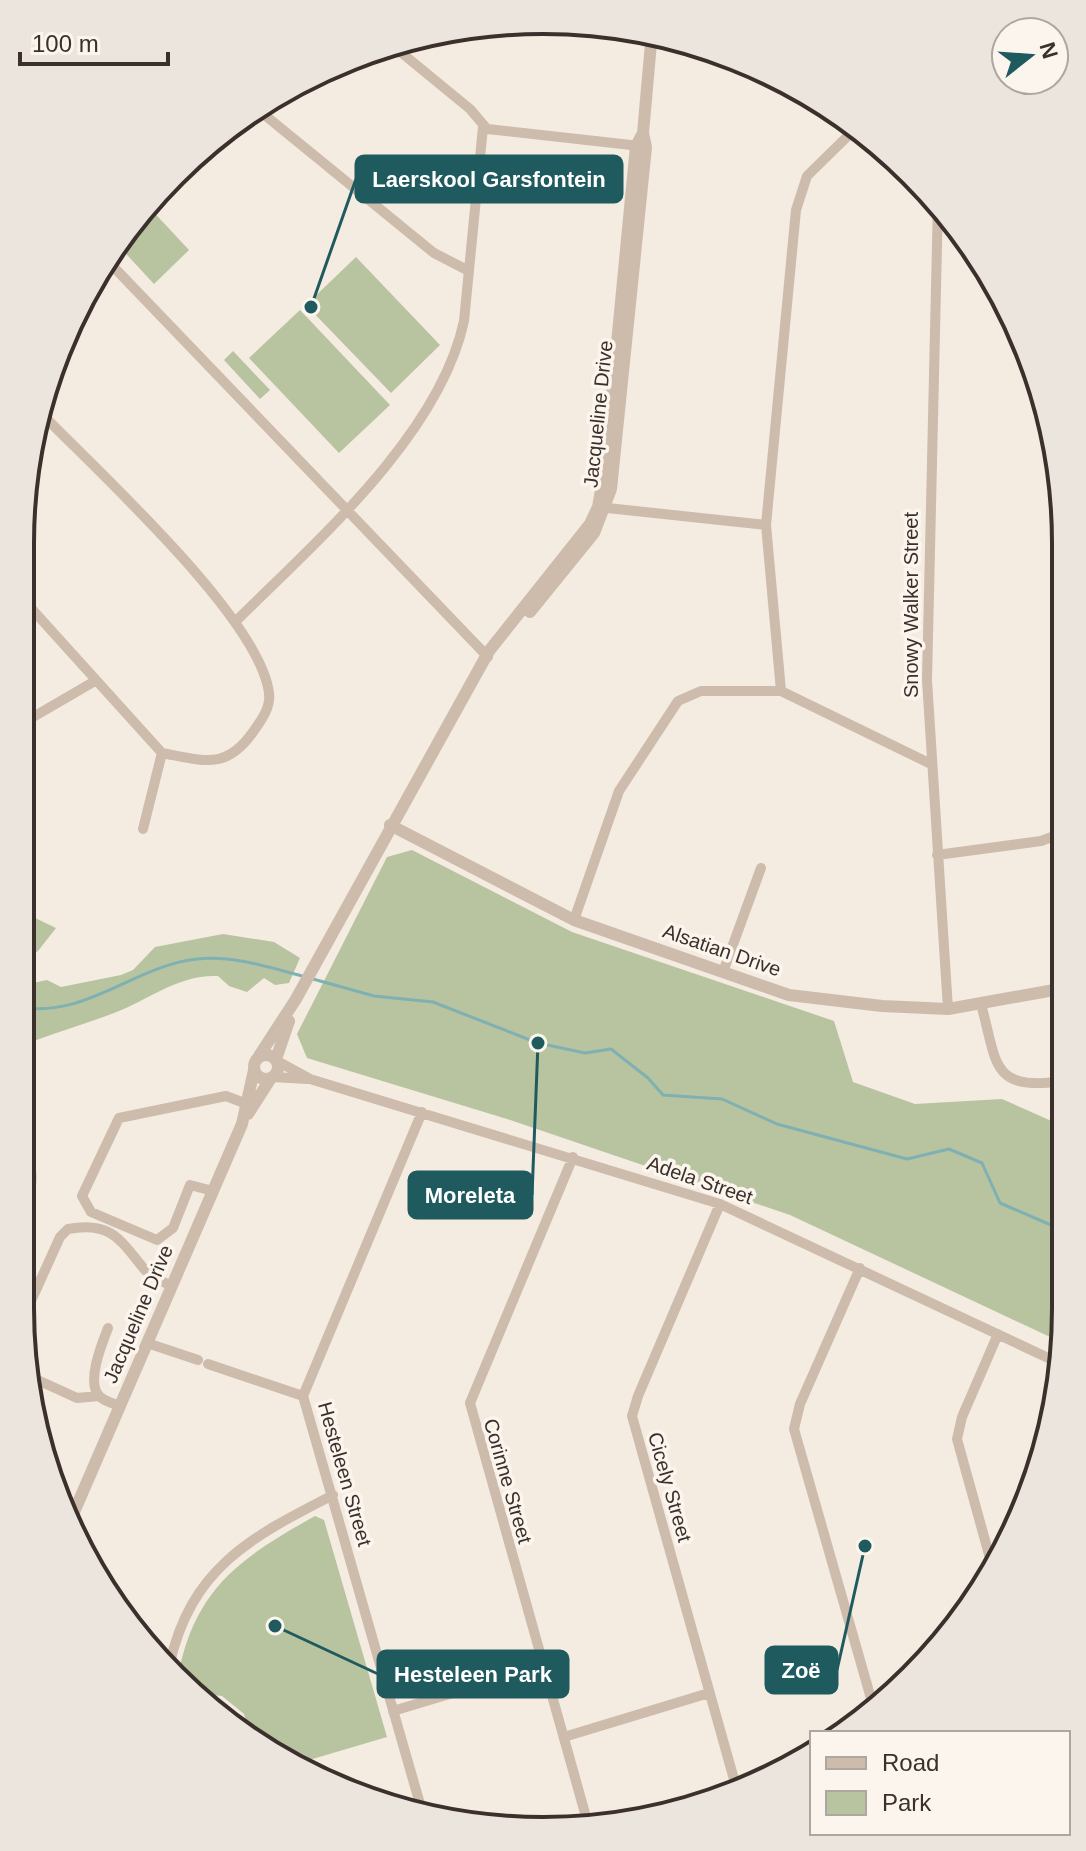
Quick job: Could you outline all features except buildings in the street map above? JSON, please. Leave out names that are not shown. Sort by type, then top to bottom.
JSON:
[{"type":"street","name":"Jacqueline Drive","points":[[259,1056],[299,993],[390,825],[488,657],[497,651],[552,587],[594,533],[602,508],[651,46]]},
{"type":"street","points":[[402,54],[467,107],[483,127],[641,147]]},
{"type":"street","points":[[266,116],[434,253],[469,271]]},
{"type":"street","points":[[236,621],[346,510],[409,437],[447,367],[460,340],[483,127]]},
{"type":"street","points":[[781,691],[766,525],[799,193],[807,176],[848,136]]},
{"type":"street","name":"Snowy Walker Street","points":[[937,220],[926,601],[931,764],[948,1009]]},
{"type":"street","points":[[115,268],[488,657]]},
{"type":"street","points":[[34,612],[162,753],[194,759],[227,759],[235,755],[258,726],[267,707],[269,694],[236,621],[49,421]]},
{"type":"street","points":[[602,508],[766,525]]},
{"type":"street","points":[[34,714],[95,681]]},
{"type":"street","points":[[574,920],[619,791],[678,701],[701,691],[781,691],[931,764]]},
{"type":"street","points":[[143,829],[162,753]]},
{"type":"street","name":"Alsatian Drive","points":[[390,825],[574,920],[803,997],[948,1009],[1052,990]]},
{"type":"street","points":[[937,855],[1052,837]]},
{"type":"street","points":[[723,972],[761,868]]},
{"type":"street","name":"Jacqueline Drive","points":[[276,1060],[299,993]]},
{"type":"street","points":[[981,1004],[997,1062],[1009,1080],[1020,1084],[1052,1082]]},
{"type":"street","points":[[270,1055],[276,1060],[277,1072],[271,1078],[262,1078],[254,1070],[259,1056],[270,1055]]},
{"type":"street","name":"Adela Street","points":[[276,1060],[310,1079],[720,1204],[1049,1358]]},
{"type":"street","name":"Jacqueline Drive","points":[[242,1124],[254,1070]]},
{"type":"street","name":"Jacqueline Drive","points":[[75,1507],[242,1124],[271,1078]]},
{"type":"street","name":"Adela Street","points":[[271,1078],[310,1079]]},
{"type":"street","points":[[213,1191],[190,1185],[173,1228],[157,1240],[91,1212],[82,1196],[119,1118],[226,1096],[247,1104]]},
{"type":"street","name":"Hesteleen Street","points":[[419,1802],[303,1396],[422,1112]]},
{"type":"street","name":"Corinne Street","points":[[573,1157],[470,1403],[586,1815]]},
{"type":"street","name":"Cicely Street","points":[[720,1204],[632,1416],[736,1779]]},
{"type":"street","points":[[34,1294],[60,1237],[68,1229],[93,1228],[112,1232],[146,1272],[172,1286]]},
{"type":"street","points":[[860,1268],[800,1404],[794,1429],[871,1698]]},
{"type":"street","points":[[99,1396],[95,1388],[98,1359],[108,1328]]},
{"type":"street","points":[[989,1553],[957,1439],[962,1417],[998,1334]]},
{"type":"street","points":[[147,1343],[303,1396]]},
{"type":"street","points":[[39,1381],[77,1398],[99,1396],[120,1406]]},
{"type":"street","points":[[173,1657],[197,1593],[225,1559],[261,1532],[333,1495]]},
{"type":"street","points":[[393,1711],[542,1666]]},
{"type":"street","points":[[564,1737],[709,1693]]},
{"type":"green space","points":[[155,213],[189,250],[154,284],[125,253]]},
{"type":"green space","points":[[356,257],[440,345],[391,393],[306,305]]},
{"type":"green space","points":[[300,310],[390,405],[339,453],[249,358]]},
{"type":"green space","points":[[233,351],[270,390],[260,399],[224,360]]},
{"type":"green space","points":[[412,850],[572,932],[834,1021],[853,1082],[915,1104],[1002,1099],[1052,1121],[1051,1337],[790,1215],[507,1119],[307,1058],[297,1034],[387,857]]},
{"type":"green space","points":[[34,917],[56,928],[34,953]]},
{"type":"green space","points":[[223,934],[274,942],[300,958],[289,983],[275,985],[264,978],[247,992],[229,986],[218,976],[204,976],[177,983],[114,1013],[34,1041],[34,983],[47,980],[61,987],[121,975],[133,970],[155,947]]},
{"type":"green space","points":[[315,1516],[324,1520],[387,1737],[309,1760],[246,1721],[244,1714],[222,1696],[212,1695],[181,1666],[196,1619],[210,1597],[244,1561]]},
{"type":"waterway","points":[[34,1008],[44,1009],[88,999],[153,971],[197,959],[239,961],[306,977]]},
{"type":"waterway","points":[[313,979],[374,996],[433,1002],[538,1043],[585,1053],[611,1049],[648,1078],[663,1095],[722,1099],[777,1124],[907,1159],[949,1149],[982,1163],[1000,1203],[1052,1225]]},
{"type":"place","name":"Laerskool Garsfontein","points":[[311,307]]},
{"type":"place","name":"Moreleta","points":[[538,1043]]},
{"type":"place","name":"Zoë","points":[[865,1546]]},
{"type":"place","name":"Hesteleen Park","points":[[275,1626]]}]
